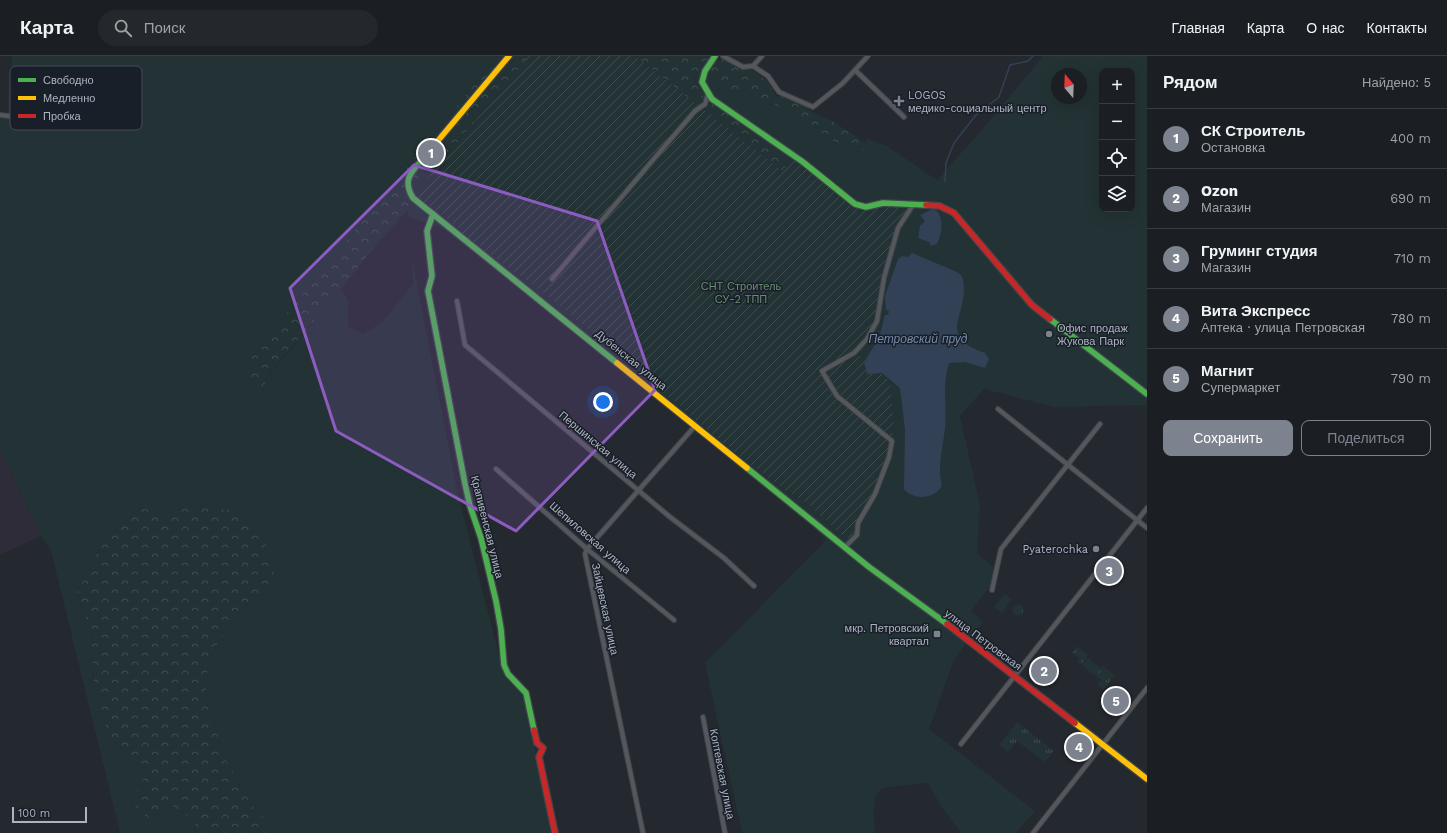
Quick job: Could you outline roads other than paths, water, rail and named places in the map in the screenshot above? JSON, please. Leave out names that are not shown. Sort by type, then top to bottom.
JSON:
[{"type":"street","name":"Дубенская улица","points":[[509,56],[412,171],[407,179],[406,187],[413,198],[845,547]]},
{"type":"street","points":[[715,56],[705,71],[702,82],[708,94],[746,124],[803,162],[855,204],[866,207],[886,202],[940,206],[954,213],[1032,306],[1147,394]]},
{"type":"street","points":[[723,56],[743,67],[753,66],[768,76],[779,92],[813,107],[831,94],[868,56]]},
{"type":"street","points":[[753,66],[762,56]]},
{"type":"street","points":[[855,70],[904,118]]},
{"type":"street","points":[[552,279],[664,146],[695,112],[705,104],[708,94]]},
{"type":"street","points":[[0,115],[10,116]]},
{"type":"street","points":[[845,547],[857,535],[858,523],[875,494],[889,457],[892,441],[837,396],[822,371],[854,353],[867,339],[877,321],[884,278],[898,228],[913,205]]},
{"type":"street","name":"Крапивенская улица","points":[[433,214],[427,231],[432,276],[428,291],[465,484],[481,538],[496,601],[501,629],[504,666],[508,674],[526,693],[537,743],[543,748],[538,757],[555,833]]},
{"type":"street","name":"Першинская улица","points":[[457,301],[465,345],[638,490],[724,558],[754,586]]},
{"type":"street","points":[[998,409],[1069,464],[1147,528]]},
{"type":"street","points":[[992,590],[1001,549],[1100,424]]},
{"type":"street","name":"Зайцевская улица","points":[[643,833],[585,554],[587,549],[695,426]]},
{"type":"street","name":"Шепиловская улица","points":[[496,469],[587,549],[674,620]]},
{"type":"street","points":[[961,744],[1147,508]]},
{"type":"street","name":"улица Петровская","points":[[845,547],[894,587],[1014,676],[1147,779]]},
{"type":"street","points":[[1033,833],[1147,688]]},
{"type":"street","name":"Коптевская улица","points":[[703,717],[724,833]]},
{"type":"water","points":[[933,209],[938,212],[942,228],[937,244],[931,246],[929,242],[918,238],[920,226],[925,221],[920,215]]},
{"type":"water","name":"Петровский пруд","points":[[912,253],[957,272],[962,276],[964,289],[963,301],[957,330],[961,339],[969,346],[985,353],[989,359],[985,368],[965,362],[949,363],[945,387],[945,428],[940,464],[942,486],[934,494],[924,497],[918,497],[908,493],[904,489],[905,429],[900,388],[882,373],[867,374],[864,362],[879,338],[885,315],[888,315],[889,311],[886,310],[885,296],[898,259],[902,256],[908,257]]},
{"type":"waterway","points":[[945,182],[946,163],[954,143],[976,115],[999,97],[1010,65],[1028,61],[1033,56]]},
{"type":"place","name":"LOGOS медико-социальный центр","points":[[899,101]]},
{"type":"place","name":"СК Строитель","points":[[431,153]]},
{"type":"place","name":"Офис продаж Жукова Парк","points":[[1049,334]]},
{"type":"place","name":"Pyaterochka","points":[[1096,549]]},
{"type":"place","name":"Груминг студия","points":[[1109,571]]},
{"type":"place","name":"мкр. Петровский квартал","points":[[937,634]]},
{"type":"place","name":"Ozon","points":[[1044,671]]},
{"type":"place","name":"Магнит","points":[[1116,701]]},
{"type":"place","name":"Вита Экспресс","points":[[1079,747]]},
{"type":"park label","name":"СНТ Строитель СУ-2 ТПП","points":[[741,292]]}]
